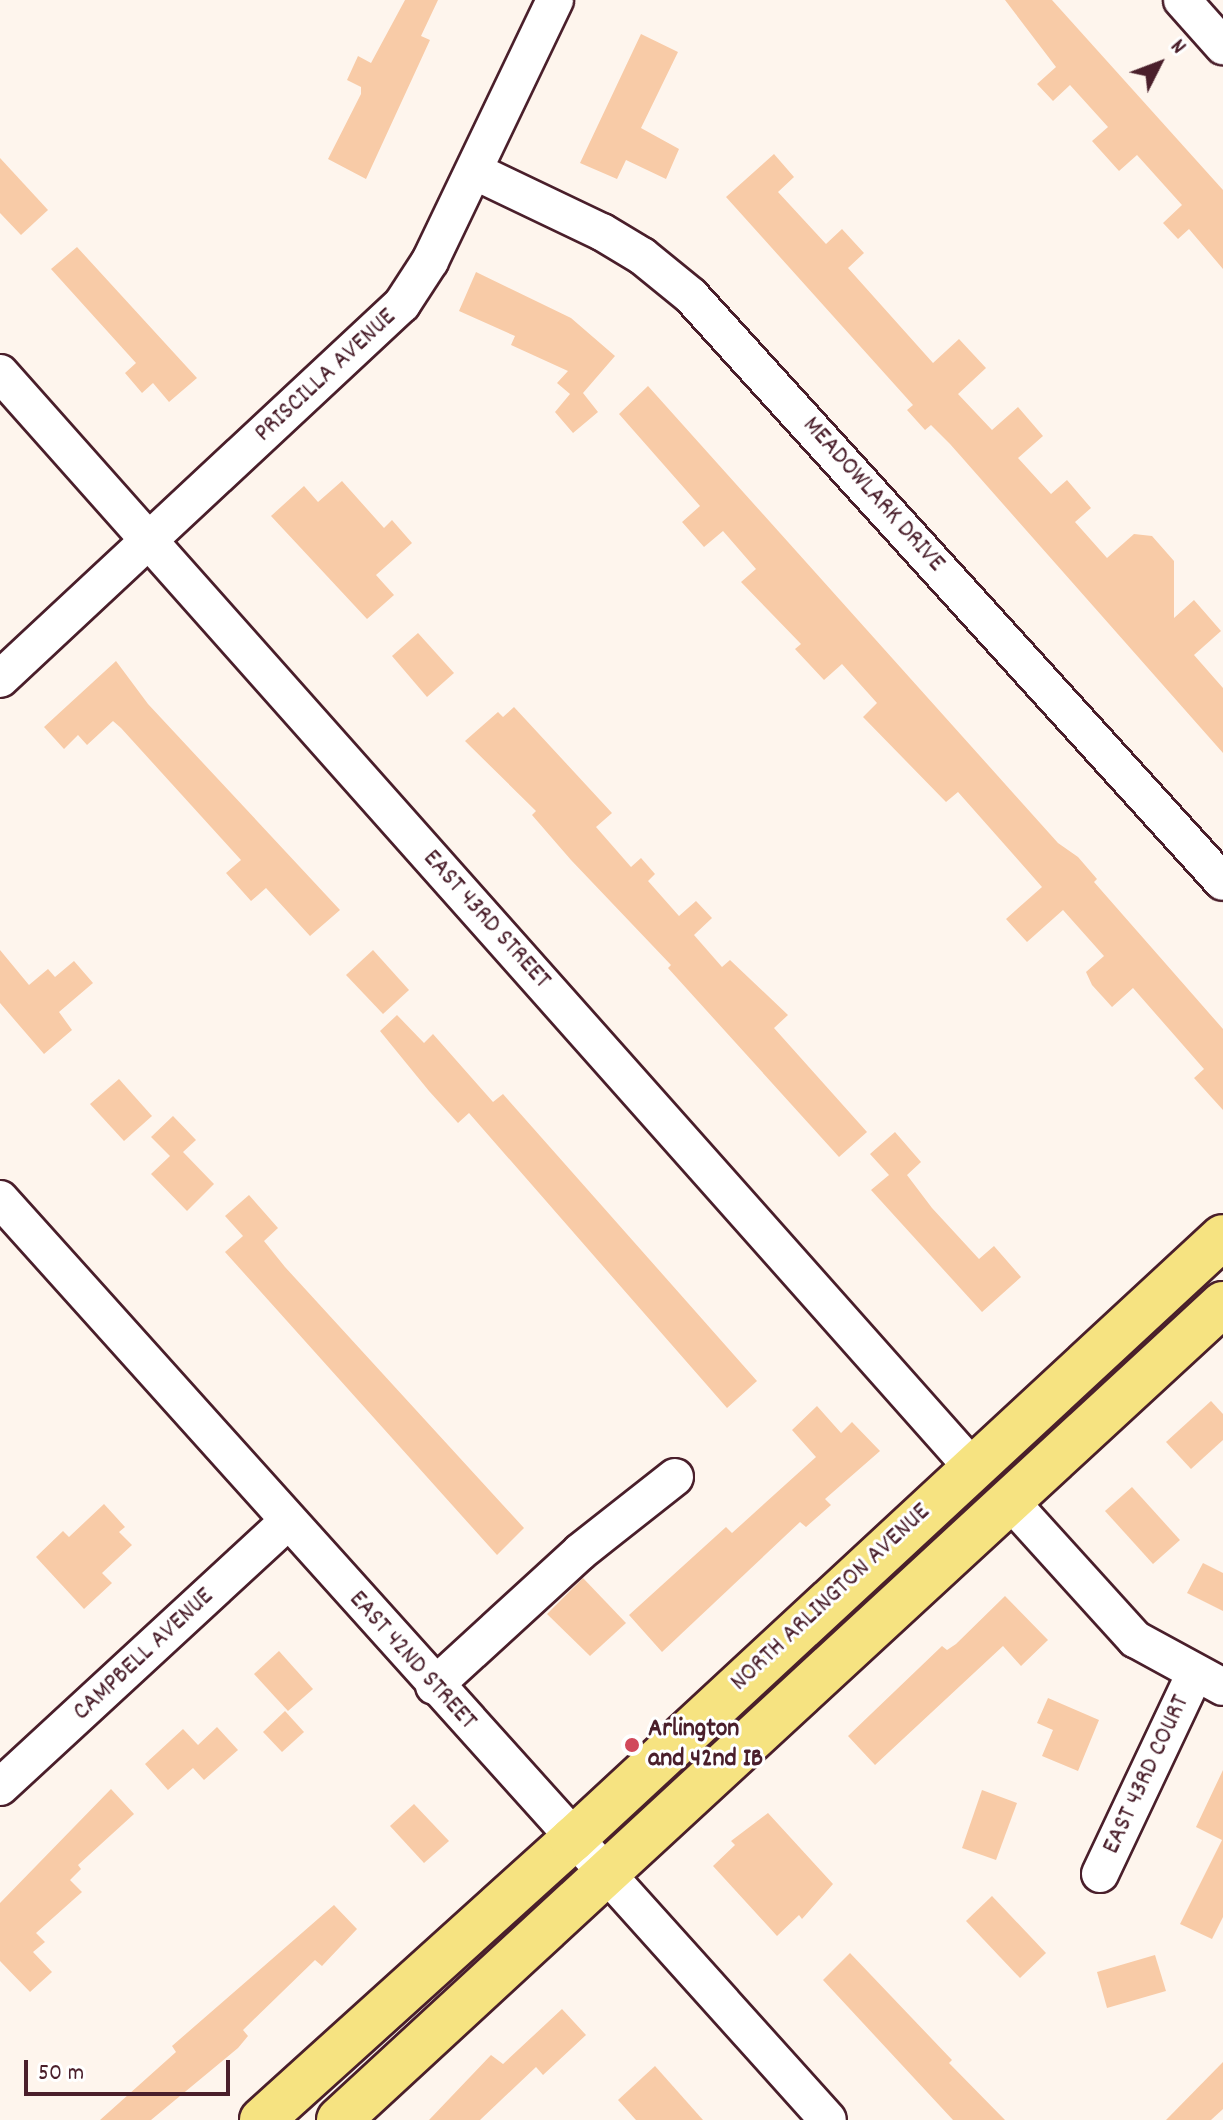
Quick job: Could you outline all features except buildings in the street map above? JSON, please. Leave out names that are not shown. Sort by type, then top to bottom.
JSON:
[{"type":"main road","name":"NORTH ARLINGTON AVENUE","points":[[262,2120],[572,1840],[1223,1237]]},
{"type":"main road","name":"NORTH ARLINGTON AVENUE","points":[[339,2120],[1223,1304]]},
{"type":"street","name":"PRISCILLA AVENUE","points":[[0,679],[388,320],[430,261],[555,0]]},
{"type":"street","points":[[1187,2],[1223,46]]},
{"type":"street","name":"MEADOWLARK DRIVE","points":[[474,171],[602,232],[642,256],[691,296],[1223,882]]},
{"type":"street","name":"EAST 43RD STREET","points":[[0,373],[972,1467]]},
{"type":"street","name":"EAST 42ND STREET","points":[[0,1199],[572,1840],[828,2120]]},
{"type":"street","points":[[434,1686],[572,1559],[675,1477]]},
{"type":"street","points":[[1009,1500],[1101,1608],[1144,1647],[1208,1681]]},
{"type":"street","name":"CAMPBELL AVENUE","points":[[0,1787],[287,1522]]},
{"type":"street","name":"EAST 43RD COURT","points":[[1100,1874],[1208,1681]]},
{"type":"place","name":"Arlington and 42nd IB","points":[[632,1745]]}]
